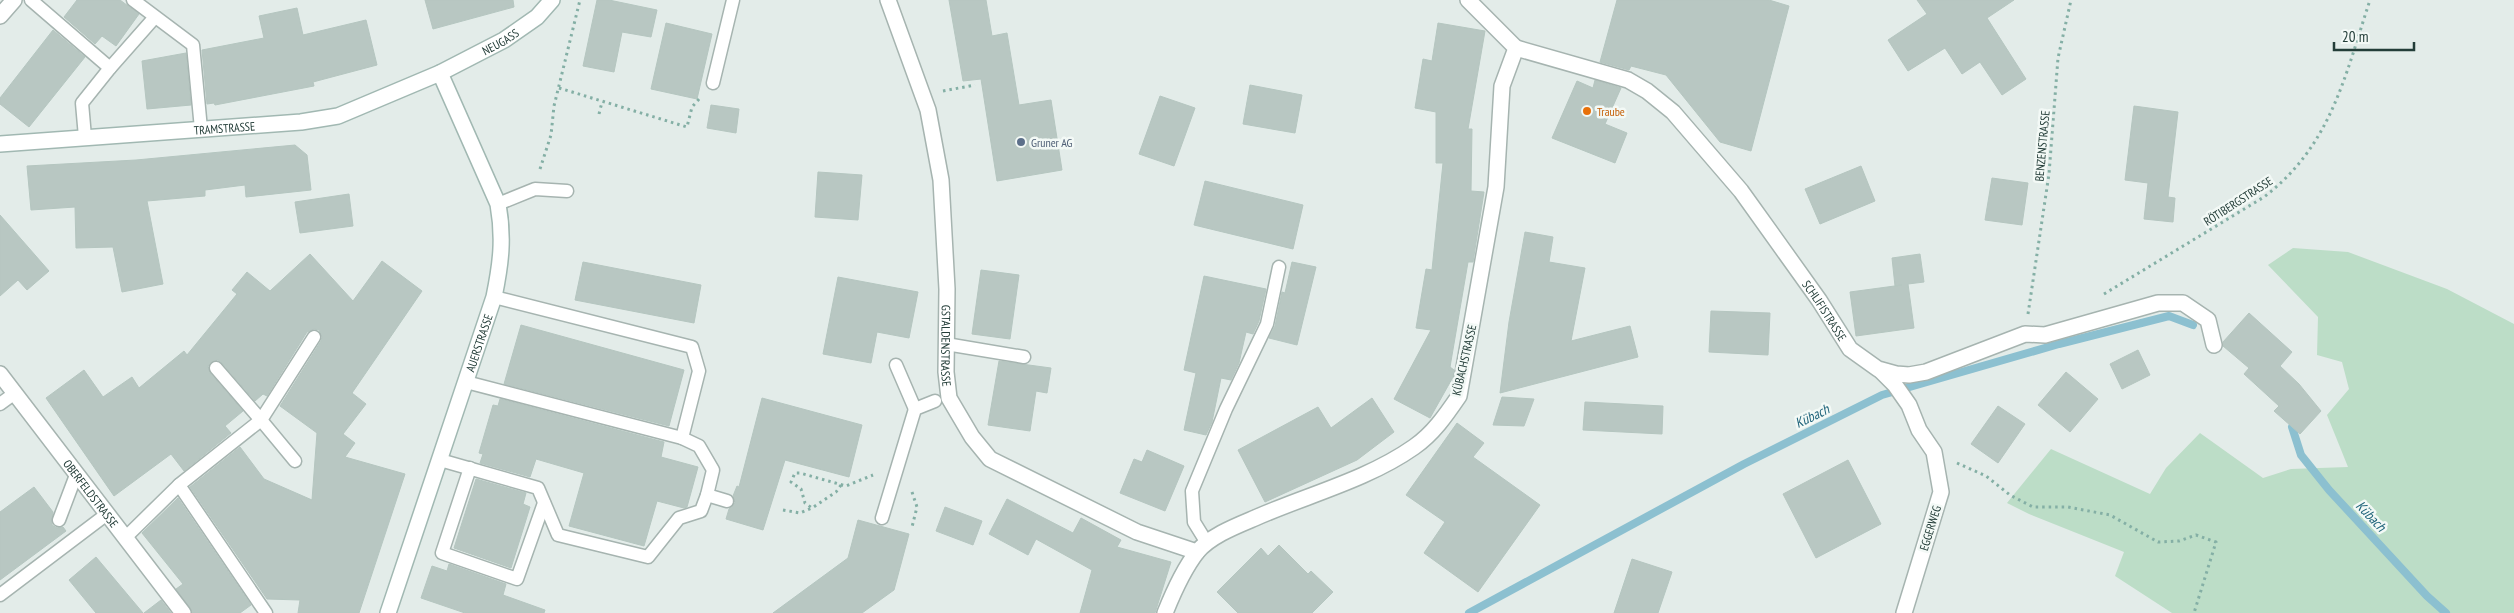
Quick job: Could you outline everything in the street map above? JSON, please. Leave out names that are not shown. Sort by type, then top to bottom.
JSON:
[{"type":"street","points":[[0,15],[14,0]]},
{"type":"street","name":"NEUGASS","points":[[440,73],[504,40],[537,17],[552,0]]},
{"type":"street","name":"GSTALDENSTRASSE","points":[[888,0],[928,110],[942,189],[946,289],[946,372],[949,398],[972,437],[990,459],[1137,532],[1202,548]]},
{"type":"street","points":[[1468,0],[1516,48]]},
{"type":"street","name":"SCHLIFISTRASSE","points":[[1516,48],[1628,80],[1647,91],[1674,112],[1741,191],[1819,300],[1850,349],[1878,369],[1909,375],[1926,372],[2025,334],[2045,335],[2158,303],[2183,303],[2208,320],[2214,345]]},
{"type":"street","name":"KÜBACHSTRASSE","points":[[1202,548],[1282,506],[1383,466],[1416,446],[1442,421],[1459,396],[1496,187],[1502,86],[1516,48]]},
{"type":"street","name":"TRAMSTRASSE","points":[[0,144],[301,122],[338,116],[440,73]]},
{"type":"street","name":"AUERSTRASSE","points":[[388,613],[494,297],[502,259],[502,225],[498,204],[440,73]]},
{"type":"street","name":"EGGERWEG","points":[[1878,369],[1895,385],[1909,405],[1919,430],[1934,452],[1941,492],[1904,613]]},
{"type":"street","name":"OBERFELDSTRASSE","points":[[0,374],[183,613]]},
{"type":"street","points":[[1165,613],[1174,590],[1202,548]]},
{"type":"lane","points":[[31,0],[110,68]]},
{"type":"lane","points":[[133,0],[192,46],[201,129]]},
{"type":"lane","points":[[713,83],[733,0]]},
{"type":"lane","points":[[84,137],[82,102],[155,17]]},
{"type":"lane","points":[[498,204],[535,190],[567,190]]},
{"type":"lane","points":[[1202,548],[1194,522],[1192,491],[1226,409],[1267,324],[1279,267]]},
{"type":"lane","points":[[494,297],[692,347],[699,371],[682,438]]},
{"type":"lane","points":[[126,537],[179,486],[261,420],[314,338]]},
{"type":"lane","points":[[946,344],[1024,357]]},
{"type":"lane","points":[[882,518],[915,409],[896,365]]},
{"type":"lane","points":[[216,368],[295,461]]},
{"type":"lane","points":[[440,460],[538,488],[558,535],[648,557],[679,518],[702,511],[714,470],[699,446],[682,438],[466,382]]},
{"type":"lane","points":[[0,404],[14,393]]},
{"type":"lane","points":[[915,409],[935,401]]},
{"type":"lane","points":[[470,468],[442,553],[517,579],[544,503]]},
{"type":"lane","points":[[59,520],[76,475]]},
{"type":"lane","points":[[179,486],[266,613]]},
{"type":"lane","points":[[707,495],[727,501]]},
{"type":"lane","points":[[0,595],[107,514]]},
{"type":"path","points":[[536,172],[542,168],[546,156],[559,88],[580,0]]},
{"type":"path","name":"BENZENSTRASSE","points":[[2031,293],[2041,238],[2049,174],[2058,58],[2071,0]]},
{"type":"path","name":"RÖTIBERGSTRASSE","points":[[2096,298],[2264,197],[2287,179],[2304,159],[2333,110],[2370,0]]},
{"type":"path","points":[[922,95],[975,85]]},
{"type":"path","points":[[559,88],[687,127],[692,107]]},
{"type":"path","points":[[599,114],[602,102]]},
{"type":"path","points":[[1934,452],[1986,476],[2010,495],[2032,507],[2068,507],[2110,515],[2158,542],[2179,541],[2196,535],[2216,542],[2194,613]]},
{"type":"path","points":[[812,508],[805,504],[801,489],[791,482],[795,473],[846,486],[899,464]]},
{"type":"path","points":[[783,510],[800,512],[812,508],[836,492],[841,485]]},
{"type":"green space","points":[[2293,248],[2348,252],[2447,289],[2514,324],[2514,613],[2172,613],[2115,576],[2124,552],[2029,514],[2007,503],[2051,449],[2150,494],[2166,468],[2200,433],[2263,478],[2291,469],[2348,467],[2327,415],[2349,389],[2342,362],[2317,355],[2318,317],[2268,265]]},
{"type":"building","points":[[77,0],[120,0],[139,14],[116,46],[102,36],[95,44],[64,17]]},
{"type":"building","points":[[425,0],[513,0],[514,7],[433,29]]},
{"type":"building","points":[[597,0],[609,0],[657,10],[651,37],[622,32],[614,72],[583,66]]},
{"type":"building","points":[[949,0],[986,0],[992,36],[1007,33],[1019,105],[1051,100],[1062,170],[997,181],[981,79],[963,81]]},
{"type":"building","points":[[1617,0],[1769,0],[1789,6],[1751,151],[1720,142],[1666,75],[1631,66],[1629,70],[1600,62]]},
{"type":"building","points":[[1917,0],[2014,0],[1987,18],[2026,79],[2002,95],[1980,62],[1962,74],[1945,48],[1908,71],[1888,40],[1927,14]]},
{"type":"building","points":[[297,8],[303,35],[366,20],[377,65],[313,82],[314,86],[215,105],[214,103],[207,104],[202,50],[264,38],[259,16]]},
{"type":"building","points":[[666,23],[712,34],[697,99],[651,89]]},
{"type":"building","points":[[1438,23],[1485,31],[1468,129],[1472,129],[1471,191],[1484,192],[1473,262],[1468,262],[1450,367],[1454,370],[1453,377],[1430,418],[1394,399],[1431,330],[1416,328],[1426,269],[1432,270],[1443,163],[1436,163],[1436,112],[1415,108],[1423,59],[1432,61]]},
{"type":"building","points":[[53,30],[85,57],[29,127],[0,104],[0,98]]},
{"type":"building","points":[[186,53],[191,105],[147,109],[142,61]]},
{"type":"building","name":"Traube","points":[[1595,80],[1621,88],[1605,124],[1627,133],[1615,163],[1552,138],[1577,81],[1593,88]]},
{"type":"building","points":[[1250,85],[1302,95],[1295,133],[1243,124]]},
{"type":"building","points":[[1160,96],[1195,108],[1174,166],[1139,154]]},
{"type":"building","points":[[711,105],[739,109],[736,133],[707,128]]},
{"type":"building","points":[[2134,106],[2178,112],[2168,197],[2175,198],[2173,222],[2144,219],[2148,183],[2125,180]]},
{"type":"building","points":[[295,145],[307,155],[311,190],[246,197],[245,185],[205,190],[205,196],[147,201],[163,284],[122,292],[113,247],[76,248],[75,207],[31,210],[27,166],[136,160]]},
{"type":"building","points":[[1861,166],[1875,201],[1820,224],[1805,189]]},
{"type":"building","points":[[818,172],[862,175],[858,220],[815,217]]},
{"type":"building","points":[[1992,178],[2028,183],[2022,225],[1985,220]]},
{"type":"building","points":[[1205,181],[1303,205],[1293,249],[1194,225]]},
{"type":"building","points":[[349,194],[353,226],[300,233],[295,202]]},
{"type":"building","points":[[0,215],[49,271],[27,290],[18,280],[0,296]]},
{"type":"building","points":[[1525,232],[1553,237],[1549,262],[1585,268],[1571,341],[1630,326],[1638,357],[1500,393],[1509,322]]},
{"type":"building","points":[[310,254],[353,301],[382,261],[422,291],[352,393],[366,404],[343,434],[355,443],[345,457],[405,474],[359,613],[298,613],[300,600],[267,599],[190,487],[240,447],[264,479],[312,500],[317,433],[280,406],[321,341],[322,337],[319,330],[314,329],[307,332],[267,396],[263,394],[255,401],[222,363],[218,360],[211,362],[208,366],[210,373],[243,411],[225,426],[231,433],[184,471],[171,454],[114,496],[46,398],[84,370],[103,397],[132,377],[139,388],[184,351],[187,355],[237,294],[232,290],[247,272],[270,291]]},
{"type":"building","points":[[1920,254],[1924,282],[1908,284],[1914,328],[1856,336],[1850,292],[1895,286],[1892,258]]},
{"type":"building","points":[[583,262],[701,285],[694,323],[575,300]]},
{"type":"building","points":[[1292,262],[1316,267],[1297,345],[1269,338],[1275,326],[1282,292],[1285,293]]},
{"type":"building","points":[[981,270],[1019,275],[1010,339],[972,334]]},
{"type":"building","points":[[1204,276],[1266,289],[1259,321],[1253,334],[1246,332],[1239,363],[1231,380],[1221,378],[1212,422],[1206,435],[1184,430],[1196,373],[1184,370]]},
{"type":"building","points":[[838,277],[918,292],[909,338],[877,332],[871,363],[823,354]]},
{"type":"building","points":[[1711,311],[1770,313],[1768,355],[1709,352]]},
{"type":"building","points":[[2249,313],[2292,352],[2280,366],[2299,384],[2321,411],[2300,434],[2274,411],[2279,406],[2244,374],[2249,368],[2223,346],[2223,342]]},
{"type":"building","points":[[521,325],[684,370],[669,426],[504,384]]},
{"type":"building","points":[[2138,350],[2150,375],[2122,389],[2110,364]]},
{"type":"building","points":[[999,361],[1051,368],[1047,393],[1036,391],[1030,431],[988,425]]},
{"type":"building","points":[[2066,372],[2098,399],[2070,432],[2038,405]]},
{"type":"building","points":[[1502,397],[1534,399],[1524,426],[1493,425]]},
{"type":"building","points":[[762,398],[862,425],[849,477],[785,460],[763,530],[726,519],[729,509],[735,503],[733,496],[737,486],[739,487]]},
{"type":"building","points":[[1372,398],[1394,432],[1357,460],[1265,502],[1238,450],[1318,407],[1331,428]]},
{"type":"building","points":[[500,399],[664,442],[661,457],[698,467],[687,507],[684,508],[657,501],[644,546],[569,526],[584,473],[536,459],[530,477],[480,463],[483,454],[479,453],[493,405],[498,406]]},
{"type":"building","points":[[1585,402],[1663,406],[1662,434],[1583,430]]},
{"type":"building","points":[[1998,406],[2025,424],[1998,463],[1971,444]]},
{"type":"building","points":[[1457,423],[1484,443],[1473,457],[1540,505],[1478,592],[1424,553],[1445,522],[1406,495]]},
{"type":"building","points":[[1147,450],[1184,466],[1165,511],[1120,493],[1134,459],[1142,462]]},
{"type":"building","points":[[1848,460],[1881,524],[1816,558],[1783,494]]},
{"type":"building","points":[[476,479],[526,493],[523,504],[530,507],[511,568],[454,548]]},
{"type":"building","points":[[34,487],[53,512],[52,525],[57,528],[63,527],[66,531],[0,580],[0,512]]},
{"type":"building","points":[[178,498],[251,605],[240,613],[192,613],[176,589],[183,584],[142,533]]},
{"type":"building","points":[[1007,499],[1073,533],[1081,518],[1121,540],[1117,547],[1171,562],[1155,613],[1080,613],[1092,570],[1036,539],[1028,555],[989,534]]},
{"type":"building","points":[[945,507],[982,521],[973,545],[936,531]]},
{"type":"building","points":[[858,520],[909,534],[894,590],[862,613],[773,613],[848,558]]},
{"type":"building","points":[[1279,545],[1308,574],[1311,571],[1333,592],[1312,613],[1238,613],[1217,592],[1261,548],[1268,556]]},
{"type":"building","points":[[96,557],[143,613],[96,613],[69,580]]},
{"type":"building","points":[[1632,559],[1672,572],[1658,613],[1614,613]]},
{"type":"building","points":[[449,564],[506,584],[503,595],[545,610],[544,613],[465,613],[421,598],[432,566],[447,571]]},
{"type":"building","points":[[161,600],[171,613],[144,613]]},
{"type":"waterway","name":"Kübach","points":[[1469,613],[1744,464],[1882,395],[2059,344],[2169,316],[2193,325]]},
{"type":"waterway","name":"Kübach","points":[[2292,427],[2301,455],[2329,490],[2427,596],[2446,613]]},
{"type":"place","name":"Traube","points":[[1587,111]]},
{"type":"place","name":"Gruner AG","points":[[1021,142]]}]
